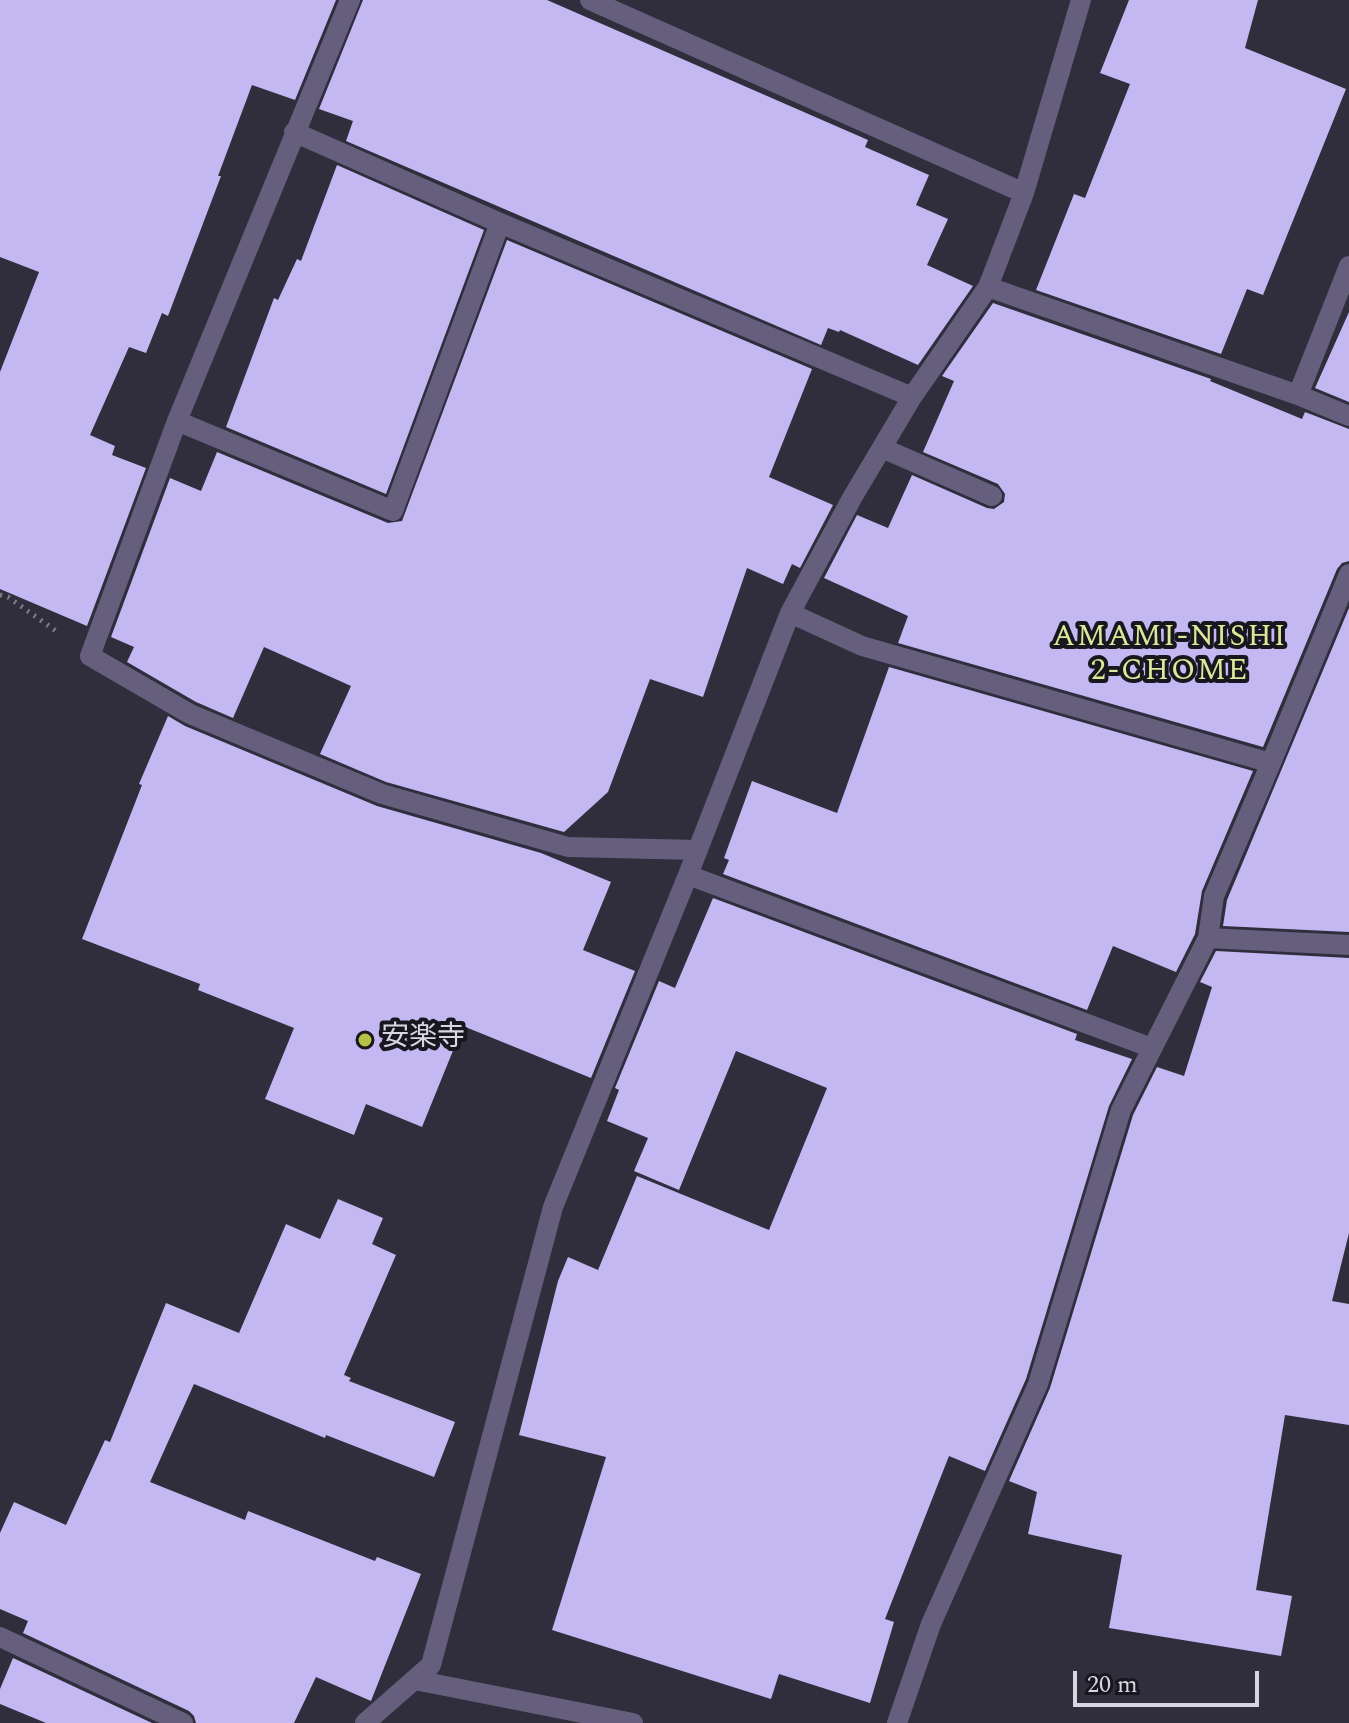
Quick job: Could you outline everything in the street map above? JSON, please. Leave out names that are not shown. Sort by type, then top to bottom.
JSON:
[{"type":"street","points":[[350,0],[177,421],[90,656],[190,714],[382,794],[568,847],[698,850]]},
{"type":"street","points":[[590,0],[1024,193]]},
{"type":"street","points":[[365,1723],[431,1665],[553,1207],[790,613],[852,498],[912,397],[988,287],[1024,193],[1081,0]]},
{"type":"street","points":[[294,132],[500,223],[912,397]]},
{"type":"street","points":[[177,421],[393,511],[500,223]]},
{"type":"street","points":[[1298,395],[1349,266]]},
{"type":"street","points":[[988,287],[1298,395],[1349,416]]},
{"type":"street","points":[[882,448],[992,496]]},
{"type":"street","points":[[897,1723],[931,1624],[1038,1384],[1121,1110],[1208,938],[1214,896],[1349,574]]},
{"type":"street","points":[[790,613],[862,646],[1271,763]]},
{"type":"street","points":[[688,875],[1152,1048]]},
{"type":"street","points":[[1208,938],[1349,945]]},
{"type":"street","points":[[0,1637],[183,1723]]},
{"type":"street","points":[[415,1680],[633,1723]]},
{"type":"path","points":[[0,595],[8,597],[90,656]]},
{"type":"building","points":[[0,0],[336,0],[295,100],[252,85],[168,316],[162,313],[146,353],[129,347],[90,435],[115,446],[112,455],[146,468],[87,626],[0,589],[0,372],[39,272],[0,257]]},
{"type":"building","points":[[363,0],[547,0],[868,140],[865,147],[929,175],[916,205],[948,219],[927,265],[973,286],[918,365],[840,330],[828,328],[821,345],[346,141],[353,121],[319,109]]},
{"type":"building","points":[[1129,0],[1258,0],[1245,48],[1346,89],[1263,295],[1247,289],[1221,354],[1036,290],[1074,194],[1085,198],[1130,84],[1100,73]]},
{"type":"building","points":[[337,165],[484,230],[386,494],[226,427],[274,298],[278,300],[297,259],[301,261]]},
{"type":"building","points":[[507,240],[812,369],[769,477],[833,505],[800,568],[792,564],[783,584],[747,568],[703,697],[650,679],[608,792],[564,832],[386,782],[320,754],[351,686],[264,647],[233,718],[196,702],[127,662],[134,647],[111,637],[170,478],[201,491],[217,452],[388,523],[402,521]]},
{"type":"building","points":[[993,303],[1211,379],[1302,419],[1305,412],[1349,429],[1349,561],[1337,569],[1263,747],[898,643],[908,616],[824,578],[857,515],[888,528],[912,475],[987,508],[994,509],[1004,502],[1005,494],[998,484],[923,452],[954,381],[942,376]]},
{"type":"building","points":[[1349,312],[1349,402],[1315,388]]},
{"type":"building","points":[[1349,608],[1349,932],[1223,926],[1227,900]]},
{"type":"building","points":[[889,667],[1253,771],[1202,891],[1195,934],[1176,972],[1113,946],[1087,1010],[723,874],[729,860],[724,858],[752,781],[837,813]]},
{"type":"building","points":[[168,716],[185,726],[377,806],[541,853],[611,882],[583,950],[635,971],[591,1078],[463,1026],[422,1127],[366,1104],[354,1135],[265,1099],[294,1028],[198,990],[200,984],[82,939],[142,785],[139,784]]},
{"type":"building","points":[[713,898],[1077,1034],[1075,1040],[1132,1059],[1109,1106],[1026,1379],[985,1471],[949,1456],[885,1619],[894,1622],[870,1703],[779,1674],[771,1699],[552,1630],[606,1457],[519,1435],[558,1281],[568,1257],[598,1270],[637,1176],[769,1230],[827,1088],[736,1051],[679,1190],[634,1171],[648,1138],[607,1121],[619,1090],[615,1088],[659,981],[675,988]]},
{"type":"building","points":[[1216,951],[1349,958],[1349,1233],[1332,1301],[1349,1304],[1349,1425],[1285,1415],[1256,1590],[1292,1596],[1281,1656],[1109,1628],[1122,1555],[1028,1534],[1037,1492],[1009,1481],[1050,1388],[1133,1115],[1157,1067],[1184,1076],[1212,987],[1200,982]]},
{"type":"building","points":[[338,1199],[383,1218],[372,1244],[396,1255],[344,1375],[351,1378],[349,1381],[455,1422],[434,1477],[326,1435],[325,1438],[194,1384],[150,1482],[245,1520],[248,1511],[375,1561],[377,1557],[421,1574],[371,1701],[316,1677],[294,1723],[196,1723],[189,1711],[23,1633],[28,1621],[0,1609],[0,1533],[14,1502],[66,1525],[105,1440],[110,1442],[166,1303],[239,1333],[286,1224],[320,1239]]},
{"type":"building","points":[[13,1658],[152,1723],[46,1723],[0,1704],[0,1689]]},
{"type":"place","name":"安楽寺","points":[[365,1040]]},
{"type":"district","name":"AMAMI-NISHI 2-CHOME","points":[[1170,656]]}]
